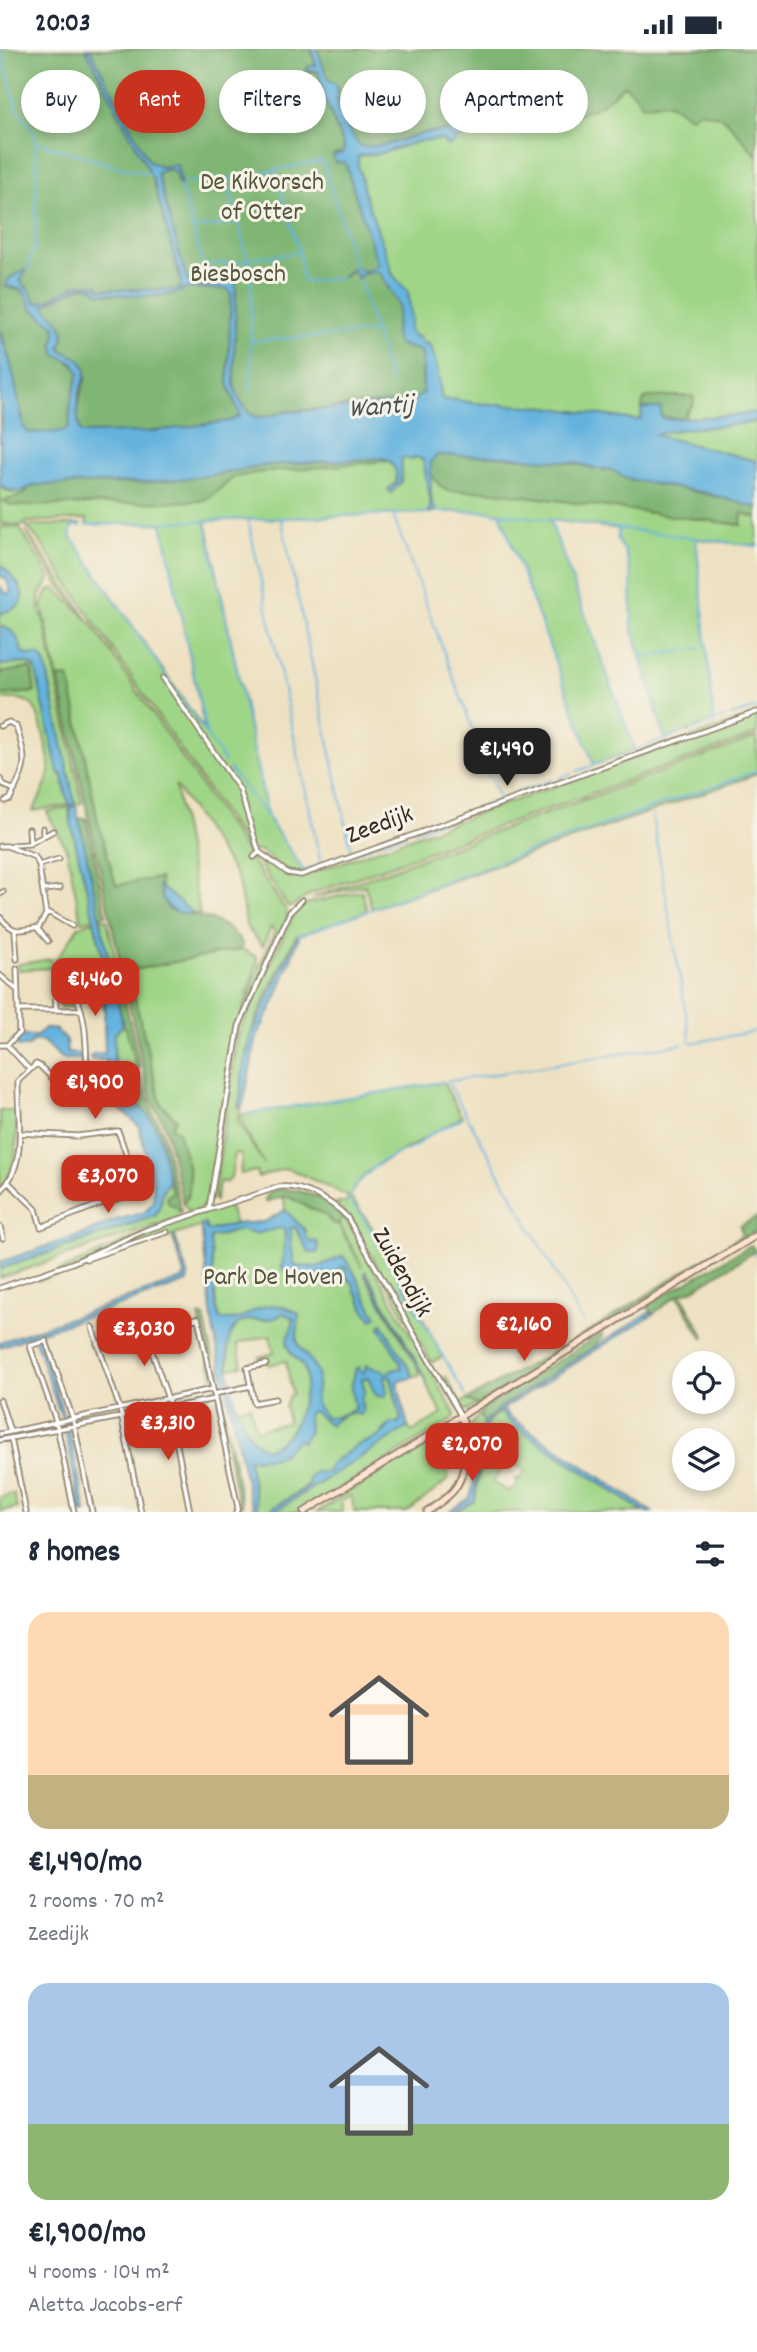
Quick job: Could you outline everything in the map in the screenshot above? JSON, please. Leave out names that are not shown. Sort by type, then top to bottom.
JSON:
[{"type":"main road","points":[[304,1512],[757,1234]]},
{"type":"main road","name":"Zuidendijk","points":[[427,1512],[453,1491],[460,1478],[467,1441],[461,1417]]},
{"type":"street","points":[[163,678],[240,790],[259,852],[254,857]]},
{"type":"street","name":"Zeedijk","points":[[259,852],[288,873],[301,875],[757,712]]},
{"type":"street","points":[[0,726],[9,722],[16,726],[25,756],[25,768],[10,799],[5,801]]},
{"type":"street","points":[[0,779],[5,786],[15,790]]},
{"type":"street","points":[[43,828],[43,836]]},
{"type":"street","points":[[29,829],[30,843]]},
{"type":"street","points":[[12,848],[13,845],[30,843],[53,831]]},
{"type":"street","points":[[0,846],[34,857],[39,865],[46,914],[37,928],[15,931],[0,917]]},
{"type":"street","points":[[39,865],[59,859]]},
{"type":"street","points":[[44,890],[60,888]]},
{"type":"street","points":[[209,1208],[239,1026],[290,912],[302,900]]},
{"type":"street","points":[[46,914],[50,913],[72,926]]},
{"type":"street","points":[[37,928],[48,941]]},
{"type":"street","points":[[15,931],[17,959]]},
{"type":"street","points":[[0,1045],[7,1045],[19,1033],[17,969]]},
{"type":"street","points":[[0,975],[17,990]]},
{"type":"street","points":[[56,1009],[55,985],[65,984],[74,990],[80,1010],[87,1088]]},
{"type":"street","points":[[18,1010],[80,1010]]},
{"type":"street","points":[[7,1045],[30,1070]]},
{"type":"street","points":[[0,1192],[9,1183],[18,1161],[18,1081],[36,1064],[61,1087],[98,1089]]},
{"type":"street","points":[[9,1183],[36,1209],[41,1227],[100,1204],[135,1194],[130,1165],[118,1131],[78,1136],[19,1133]]},
{"type":"street","points":[[78,1175],[94,1175],[130,1165]]},
{"type":"street","points":[[94,1175],[100,1204]]},
{"type":"street","name":"Zuidendijk","points":[[72,1263],[146,1230],[286,1186],[325,1199],[341,1211],[352,1226],[461,1417]]},
{"type":"street","points":[[0,1227],[4,1238]]},
{"type":"street","points":[[0,1289],[167,1232]]},
{"type":"street","points":[[97,1344],[144,1328],[198,1318],[238,1508],[236,1512]]},
{"type":"street","points":[[92,1327],[120,1409],[141,1512]]},
{"type":"street","points":[[144,1328],[168,1399],[190,1512]]},
{"type":"street","points":[[74,1512],[56,1421],[30,1346],[46,1341],[73,1419],[92,1512]]},
{"type":"street","points":[[266,1364],[247,1368],[254,1403],[275,1399]]},
{"type":"street","points":[[0,1440],[122,1418],[250,1386]]},
{"type":"street","points":[[0,1434],[168,1399],[214,1394]]},
{"type":"street","points":[[0,1400],[10,1431],[26,1512]]},
{"type":"green space","name":"Biesbosch","points":[[0,49],[757,49],[757,546],[696,539],[714,722],[665,739],[632,626],[631,575],[625,551],[617,540],[619,529],[550,520],[635,750],[594,765],[500,513],[436,512],[432,505],[431,492],[427,513],[206,521],[268,818],[304,871],[296,875],[286,872],[261,850],[250,852],[38,539],[26,526],[80,524],[72,526],[70,535],[205,731],[162,523],[86,525],[87,519],[27,522],[22,526],[0,523],[0,487],[12,493],[2,423],[0,431]]},
{"type":"green space","name":"De Kikvorsch of Otter","points":[[0,49],[86,49],[97,70],[21,70],[21,133],[100,133],[100,76],[114,103],[114,133],[129,133],[153,179],[181,288],[100,289],[98,285],[78,284],[49,300],[36,303],[30,291],[20,281],[28,268],[11,277],[11,289],[23,290],[32,308],[55,326],[54,350],[78,369],[79,378],[70,406],[69,428],[59,432],[29,433],[24,428],[13,373],[0,328]]},
{"type":"green space","name":"De Kikvorsch of Otter","points":[[90,49],[311,49],[316,65],[306,70],[219,70],[219,133],[326,133],[326,103],[344,146],[343,153],[336,153],[335,162],[345,162],[378,265],[361,272],[357,267],[349,271],[345,275],[351,271],[355,272],[359,279],[360,275],[377,271],[389,286],[399,311],[400,345],[422,353],[423,394],[412,401],[284,412],[262,418],[252,416],[239,399],[234,385],[236,279],[232,274],[204,286],[186,280],[157,172],[168,169],[174,171],[179,185],[174,165],[161,167],[149,162],[134,133],[205,133],[205,70],[114,70],[114,95]]},
{"type":"green space","points":[[317,49],[757,49],[757,156],[726,120],[719,116],[700,111],[690,117],[663,103],[643,106],[635,94],[624,85],[599,106],[588,111],[588,70],[440,70],[440,132],[426,133],[426,70],[340,70],[340,104],[336,85],[328,79]]},
{"type":"green space","points":[[350,133],[426,133],[370,148],[363,147]]},
{"type":"green space","name":"De Kikvorsch of Otter","points":[[82,286],[96,288],[98,293],[145,296],[169,294],[187,288],[228,288],[231,294],[228,384],[240,416],[229,421],[152,432],[81,433],[77,411],[86,376],[75,357],[61,350],[62,329],[44,305]]},
{"type":"green space","points":[[648,397],[694,397],[694,404],[685,414],[687,419],[661,417],[661,408],[642,408],[643,401]]},
{"type":"green space","points":[[437,455],[552,459],[603,470],[610,469],[627,479],[748,504],[757,508],[757,515],[752,517],[742,513],[741,525],[488,491],[447,491],[438,484],[430,470]]},
{"type":"green space","points":[[382,458],[389,461],[255,473],[233,478],[209,498],[201,501],[24,506],[3,501],[23,495],[29,487],[35,485],[150,482],[270,465]]},
{"type":"green space","points":[[0,526],[20,528],[50,578],[39,595],[40,613],[43,616],[82,803],[75,804],[45,662],[21,652],[15,635],[0,627],[0,614],[15,608],[20,587],[0,564]]},
{"type":"green space","points":[[26,531],[87,618],[59,585]]},
{"type":"green space","points":[[55,588],[91,623],[287,912],[287,918],[244,1014],[255,977],[275,931],[271,927],[263,946],[247,928],[237,877],[175,785],[200,915],[193,913],[159,886],[116,886],[98,822],[69,677],[58,678],[42,606],[48,591]]},
{"type":"green space","points":[[32,664],[36,671],[58,772],[63,776],[70,805],[33,811],[49,775],[42,728],[29,702],[0,699],[0,695],[35,692],[30,668],[0,673],[0,665]]},
{"type":"green space","points":[[31,668],[35,692],[0,695],[0,673]]},
{"type":"green space","points":[[69,677],[98,822],[116,885],[160,878],[161,894],[168,909],[225,926],[242,943],[242,949],[128,971],[161,1104],[176,1119],[171,1127],[178,1131],[188,1168],[190,1187],[183,1203],[165,1126],[148,1089],[58,678]]},
{"type":"green space","points":[[757,714],[757,734],[311,894],[291,907],[287,906],[257,859],[259,856],[263,857],[289,877],[298,878]]},
{"type":"green space","points":[[757,737],[757,773],[746,778],[372,909],[365,885],[313,898]]},
{"type":"green space","points":[[70,807],[94,919],[81,921],[67,850],[47,812]]},
{"type":"green space","points":[[86,818],[106,915],[100,918],[79,819]]},
{"type":"green space","points":[[362,891],[367,911],[296,936],[263,1002],[250,1037],[237,1121],[264,1164],[240,1120],[240,1115],[443,1082],[462,1117],[370,1170],[350,1197],[388,1254],[443,1357],[431,1362],[355,1226],[335,1203],[346,1203],[349,1197],[290,1169],[258,1177],[256,1171],[240,1174],[242,1154],[235,1153],[231,1177],[226,1183],[220,1181],[215,1201],[213,1198],[239,1033],[292,917],[302,905]]},
{"type":"green space","points":[[107,919],[117,966],[110,967],[100,920]]},
{"type":"green space","points":[[94,921],[108,978],[104,1009],[94,986],[77,968],[56,966],[55,958],[79,926]]},
{"type":"green space","points":[[242,949],[257,957],[257,962],[236,1032],[209,1202],[204,1208],[189,1213],[183,1203],[189,1196],[171,1127],[176,1119],[161,1104],[128,971]]},
{"type":"green space","points":[[51,959],[52,968],[19,970],[18,964]]},
{"type":"green space","points":[[117,966],[140,1067],[137,1071],[110,967]]},
{"type":"green space","points":[[66,987],[73,994],[78,1007],[60,1007],[58,988]]},
{"type":"green space","points":[[123,1025],[137,1071],[115,1101],[114,1034]]},
{"type":"green space","points":[[138,1073],[162,1130],[181,1211],[168,1203],[167,1197],[173,1192],[158,1132],[142,1110],[136,1075]]},
{"type":"green space","points":[[136,1075],[142,1110],[131,1104],[117,1102]]},
{"type":"green space","points":[[0,1111],[17,1111],[14,1162],[0,1188]]},
{"type":"green space","points":[[128,1167],[133,1193],[102,1200],[96,1176]]},
{"type":"green space","points":[[169,1182],[173,1192],[168,1202],[181,1211],[177,1218],[0,1278],[0,1269],[132,1225],[162,1202],[161,1191]]},
{"type":"green space","points":[[296,1190],[324,1200],[332,1205],[342,1219],[338,1224],[332,1223],[326,1216],[287,1196],[265,1202],[271,1191]]},
{"type":"green space","name":"Park De Hoven","points":[[287,1196],[338,1224],[362,1267],[339,1223],[342,1215],[346,1219],[455,1414],[453,1419],[301,1512],[274,1512],[408,1427],[412,1432],[442,1414],[426,1379],[369,1276],[365,1275],[420,1371],[419,1376],[397,1381],[391,1378],[401,1420],[383,1430],[379,1437],[358,1445],[329,1465],[329,1472],[266,1512],[258,1512],[237,1408],[250,1405],[256,1430],[288,1422],[285,1407],[289,1395],[292,1394],[286,1361],[268,1365],[267,1358],[260,1359],[259,1357],[274,1353],[270,1336],[238,1343],[242,1365],[229,1369],[228,1343],[216,1306],[210,1238],[205,1225],[37,1281],[149,1231],[228,1205],[235,1224],[265,1222],[285,1210],[284,1197]]},
{"type":"green space","points":[[757,1217],[757,1230],[478,1405],[467,1400],[591,1330],[742,1235],[740,1226]]},
{"type":"green space","points":[[751,1245],[755,1251],[681,1294],[705,1337],[703,1339],[677,1295],[653,1314],[647,1305]]},
{"type":"green space","points":[[199,1316],[204,1316],[219,1386],[215,1387]]},
{"type":"green space","points":[[602,1333],[603,1337],[592,1348],[510,1401],[484,1422],[480,1415],[483,1408]]},
{"type":"green space","points":[[446,1377],[460,1403],[467,1400],[478,1405],[467,1410],[459,1409],[441,1379]]},
{"type":"green space","points":[[210,1391],[210,1396],[169,1402],[171,1400]]},
{"type":"green space","points":[[221,1398],[242,1505],[239,1506],[217,1399]]},
{"type":"green space","points":[[163,1401],[165,1405],[124,1414],[122,1412]]},
{"type":"green space","points":[[500,1411],[513,1425],[644,1512],[456,1512],[475,1500],[482,1457],[482,1451],[474,1444],[474,1428],[470,1425],[479,1415],[484,1422],[480,1442],[483,1447],[486,1425]],"holes":[[[511,1461],[525,1471],[520,1479],[515,1481],[518,1483],[513,1490],[508,1492],[493,1482],[506,1463]]]},
{"type":"green space","points":[[433,1440],[437,1446],[452,1449],[447,1481],[407,1512],[355,1512],[351,1496],[341,1502],[343,1512],[317,1512]]},
{"type":"green space","points":[[14,1494],[17,1508],[0,1512],[0,1497]]},
{"type":"water","points":[[86,49],[90,49],[114,95],[114,103],[100,76],[100,70],[97,70]]},
{"type":"water","points":[[311,49],[317,49],[325,70],[306,70],[316,65]]},
{"type":"water","name":"Wantij","points":[[326,74],[336,85],[340,107],[340,133],[351,133],[359,145],[365,147],[388,144],[426,133],[466,133],[447,146],[442,140],[420,141],[382,153],[358,156],[365,195],[393,275],[408,292],[411,318],[409,331],[420,337],[422,343],[429,344],[443,400],[547,407],[636,420],[641,419],[642,408],[661,408],[661,417],[666,419],[757,412],[757,421],[655,435],[757,461],[757,508],[706,493],[627,479],[610,469],[505,456],[437,455],[431,462],[431,499],[436,512],[427,513],[430,499],[423,460],[415,457],[412,460],[402,458],[401,482],[391,493],[388,489],[396,483],[396,471],[390,462],[382,458],[270,465],[150,482],[35,485],[18,493],[0,487],[0,328],[13,373],[24,428],[29,433],[59,432],[69,428],[71,400],[79,373],[74,363],[56,355],[53,344],[55,326],[32,308],[23,290],[6,286],[8,279],[28,268],[20,281],[30,291],[36,303],[49,300],[78,284],[98,285],[100,289],[176,290],[181,288],[153,179],[129,133],[134,133],[149,162],[161,167],[177,165],[181,186],[174,171],[168,169],[157,173],[187,280],[193,284],[204,285],[216,283],[232,274],[236,279],[234,385],[247,411],[261,417],[286,412],[412,401],[423,393],[422,353],[397,342],[395,333],[399,306],[381,275],[377,271],[360,275],[358,279],[355,272],[351,271],[342,278],[355,266],[365,272],[378,265],[345,162],[335,162],[333,155],[343,153],[344,146],[326,103]],"holes":[[[82,286],[95,288],[98,293],[145,296],[170,294],[187,288],[228,289],[231,294],[228,384],[240,416],[229,421],[148,432],[81,433],[78,403],[86,370],[79,359],[61,350],[64,334],[44,305]]]},
{"type":"water","points":[[0,564],[20,587],[22,598],[17,607],[0,614],[0,586],[6,594],[11,592],[5,577],[0,577]]},
{"type":"water","points":[[0,627],[9,629],[16,635],[22,652],[39,655],[45,662],[75,804],[70,805],[63,776],[58,772],[35,667],[26,663],[0,665]]},
{"type":"water","points":[[76,806],[123,1025],[114,1035],[115,1100],[137,1106],[152,1120],[160,1139],[169,1182],[165,1186],[155,1216],[0,1269],[0,1262],[145,1212],[154,1201],[153,1183],[139,1126],[108,1098],[106,1060],[93,1060],[90,1057],[93,1054],[105,1053],[104,1019],[108,978],[71,824],[70,807]]},
{"type":"water","points":[[159,886],[193,913],[170,908],[163,899]]},
{"type":"water","points":[[297,936],[299,938],[275,1001],[257,1036],[244,1100],[239,1108],[243,1069],[251,1035]]},
{"type":"water","points":[[44,1029],[55,1029],[66,1040],[67,1053],[81,1054],[83,1057],[62,1059],[43,1041],[33,1041],[28,1047],[19,1047],[13,1041],[19,1036],[37,1036]]},
{"type":"water","points":[[285,1210],[306,1231],[306,1237],[311,1242],[316,1241],[319,1246],[317,1253],[309,1253],[295,1227],[291,1228],[292,1253],[296,1266],[317,1267],[343,1256],[377,1317],[372,1320],[363,1308],[353,1283],[347,1278],[345,1267],[339,1269],[340,1280],[329,1282],[324,1273],[319,1274],[318,1279],[309,1279],[282,1268],[285,1240],[284,1229],[280,1228],[255,1234],[241,1230],[210,1238],[216,1306],[220,1319],[239,1318],[273,1305],[299,1314],[297,1341],[317,1372],[315,1402],[325,1417],[336,1417],[355,1409],[351,1388],[356,1368],[359,1367],[362,1373],[366,1365],[389,1373],[390,1370],[402,1368],[380,1327],[382,1323],[414,1377],[397,1382],[408,1427],[274,1512],[266,1512],[308,1487],[308,1479],[315,1472],[329,1472],[329,1465],[358,1445],[379,1437],[391,1423],[401,1420],[391,1377],[384,1377],[387,1393],[384,1397],[375,1395],[368,1377],[362,1379],[365,1391],[361,1399],[363,1411],[360,1415],[344,1415],[330,1425],[313,1411],[308,1414],[309,1432],[302,1442],[297,1440],[273,1458],[248,1459],[258,1512],[252,1512],[253,1504],[250,1501],[213,1328],[201,1225],[205,1224],[207,1231],[235,1224],[264,1222]],"holes":[[[283,1313],[293,1318],[287,1343],[305,1371],[304,1394],[292,1429],[281,1441],[266,1449],[246,1430],[239,1413],[229,1374],[229,1339],[234,1328],[244,1321],[270,1319]]]},
{"type":"water","points":[[175,1237],[188,1282],[39,1333],[64,1417],[61,1417],[35,1340],[31,1336],[0,1347],[0,1342],[183,1279],[185,1276],[173,1238]]},
{"type":"water","points":[[366,1272],[426,1379],[426,1380],[365,1275]]},
{"type":"water","points":[[651,1311],[653,1314],[503,1409],[509,1416],[652,1512],[644,1512],[513,1425],[500,1411],[487,1422],[481,1447],[484,1422],[501,1407]]},
{"type":"water","points":[[69,1430],[86,1512],[81,1512],[65,1431]]},
{"type":"water","points":[[480,1456],[475,1500],[463,1508],[448,1512],[470,1498]]},
{"type":"waterway","points":[[1,49],[17,108],[33,131],[35,141],[35,248],[27,269]]},
{"type":"waterway","points":[[36,142],[151,174]]},
{"type":"waterway","points":[[182,183],[227,179],[321,161],[326,166],[355,266]]},
{"type":"waterway","points":[[275,172],[299,250],[303,282],[342,278]]},
{"type":"waterway","points":[[227,180],[251,265],[251,392]]},
{"type":"waterway","points":[[181,186],[203,265],[246,261]]},
{"type":"waterway","points":[[195,228],[238,223]]},
{"type":"waterway","points":[[250,258],[297,253]]},
{"type":"waterway","points":[[231,264],[232,274]]},
{"type":"waterway","name":"Wantij","points":[[359,279],[391,383]]},
{"type":"waterway","points":[[252,341],[376,332]]},
{"type":"waterway","points":[[436,512],[483,511],[757,546]]},
{"type":"waterway","points":[[86,525],[427,513]]},
{"type":"waterway","points":[[500,514],[594,765]]},
{"type":"waterway","points":[[393,515],[499,800]]},
{"type":"waterway","points":[[281,518],[352,853],[370,847]]},
{"type":"waterway","points":[[248,519],[321,864],[352,853]]},
{"type":"waterway","points":[[550,520],[635,750]]},
{"type":"waterway","points":[[205,521],[268,818],[304,871],[314,867]]},
{"type":"waterway","points":[[162,525],[206,732]]},
{"type":"waterway","points":[[80,526],[72,526],[70,535],[225,762]]},
{"type":"waterway","points":[[619,529],[617,540],[625,551],[631,575],[632,626],[665,739]]},
{"type":"waterway","points":[[696,538],[714,722]]},
{"type":"waterway","points":[[642,657],[700,648]]},
{"type":"waterway","points":[[731,716],[757,708]]},
{"type":"waterway","points":[[692,730],[724,718]]},
{"type":"waterway","points":[[631,752],[685,732]]},
{"type":"waterway","points":[[577,771],[624,755]]},
{"type":"waterway","points":[[229,768],[267,817]]},
{"type":"waterway","points":[[298,936],[757,771]]},
{"type":"waterway","points":[[559,778],[571,774]]},
{"type":"waterway","points":[[510,795],[552,780]]},
{"type":"waterway","points":[[479,807],[504,798]]},
{"type":"waterway","points":[[447,819],[472,810]]},
{"type":"waterway","points":[[652,814],[691,1043],[757,1031]]},
{"type":"waterway","points":[[414,831],[440,821]]},
{"type":"waterway","points":[[376,844],[406,834]]},
{"type":"waterway","points":[[246,1114],[682,1044]]},
{"type":"waterway","points":[[449,1084],[583,1322]]},
{"type":"waterway","points":[[461,1119],[431,1134],[416,1146],[380,1162],[354,1187],[349,1201],[363,1217],[466,1396]]},
{"type":"waterway","points":[[754,1253],[757,1257]]}]
